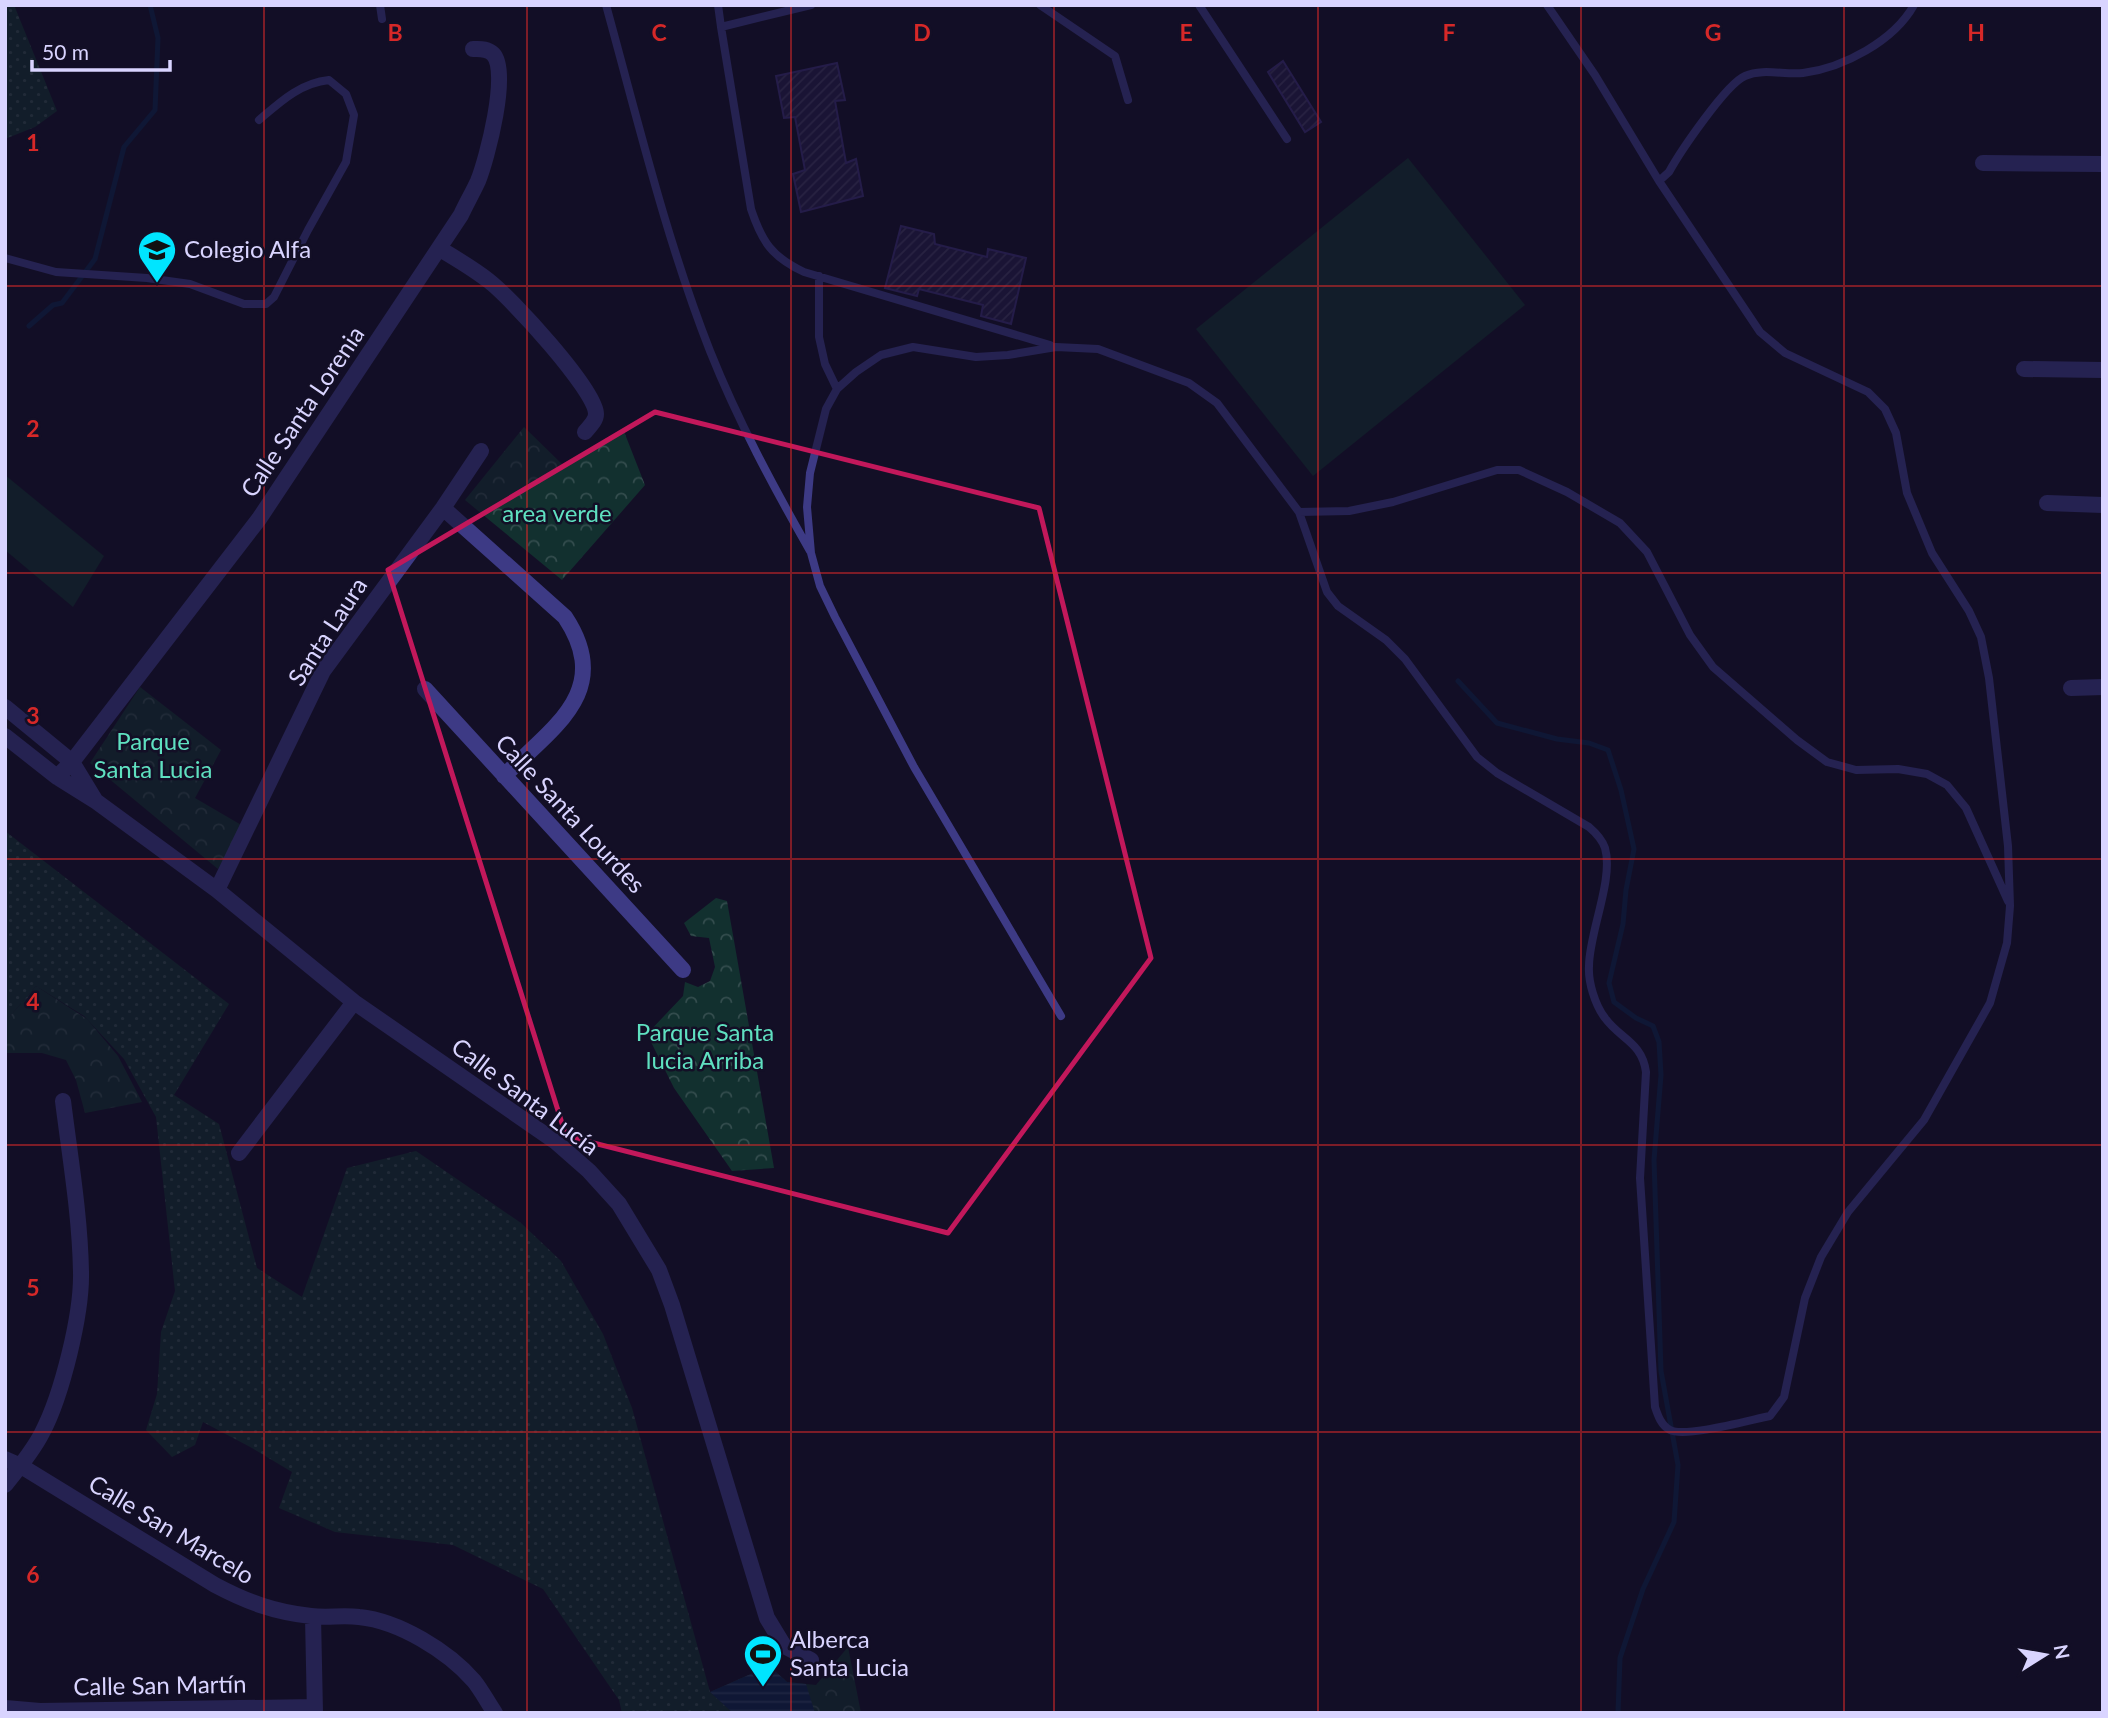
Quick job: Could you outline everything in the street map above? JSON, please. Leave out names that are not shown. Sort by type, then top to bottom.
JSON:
[{"type":"street","name":"Calle Santa Lorenia","points":[[57,777],[72,762],[259,519],[440,249],[478,181],[498,102],[497,60],[485,49],[472,49]]},
{"type":"street","points":[[1983,163],[2103,164]]},
{"type":"street","points":[[440,249],[491,282],[538,329],[576,378],[594,409],[595,419],[585,432]]},
{"type":"street","points":[[2024,369],[2103,370]]},
{"type":"street","name":"Santa Laura","points":[[217,890],[323,671],[443,508],[481,451]]},
{"type":"street","points":[[2047,503],[2103,505]]},
{"type":"street","points":[[443,508],[565,617],[577,635],[583,654],[580,693],[572,708],[505,776]]},
{"type":"street","points":[[2071,688],[2103,687]]},
{"type":"street","name":"Calle Santa Lourdes","points":[[425,689],[683,970]]},
{"type":"street","name":"Calle Santa Lucía","points":[[5,707],[72,762],[97,802]]},
{"type":"street","name":"Calle Santa Lucía","points":[[5,736],[57,777],[97,802],[217,890],[354,1002],[556,1142],[589,1171],[619,1204],[659,1270],[672,1305],[768,1618],[784,1646],[811,1660]]},
{"type":"street","points":[[239,1153],[354,1002]]},
{"type":"street","points":[[5,1486],[43,1432],[60,1387],[73,1338],[81,1274],[78,1223],[63,1101]]},
{"type":"street","name":"Calle San Marcelo","points":[[5,1459],[236,1597],[268,1609],[313,1617],[360,1616],[402,1628],[440,1651],[474,1681],[495,1713]]},
{"type":"street","points":[[313,1617],[315,1710]]},
{"type":"street","name":"Calle San Martín","points":[[5,1708],[40,1711],[315,1710]]},
{"type":"lane","points":[[380,5],[382,19]]},
{"type":"lane","points":[[606,5],[683,277],[710,351],[755,453],[811,553]]},
{"type":"lane","points":[[718,5],[751,209],[769,248],[785,263],[819,276],[1056,347]]},
{"type":"lane","points":[[721,27],[811,5]]},
{"type":"lane","points":[[1040,5],[1115,56],[1128,100]]},
{"type":"lane","points":[[1199,5],[1287,139]]},
{"type":"lane","points":[[1061,1016],[914,767],[820,586],[811,553],[807,508],[810,473],[826,409],[837,389],[856,372],[881,355],[913,347],[976,357],[1009,355],[1056,347],[1098,349],[1189,383],[1217,403],[1299,512],[1327,592],[1338,606],[1385,640],[1405,659],[1478,757],[1497,773],[1589,827],[1600,837],[1607,862],[1588,968],[1593,991],[1605,1019],[1638,1049],[1644,1059],[1646,1072],[1640,1178],[1651,1367],[1655,1407],[1660,1421],[1671,1431],[1690,1432],[1770,1416],[1784,1397],[1805,1298],[1821,1257],[1848,1212],[1924,1120],[1990,1003],[2007,943],[2010,906],[2007,833],[1989,678],[1981,637],[1969,611],[1927,541],[1907,493],[1896,433],[1885,409],[1868,392],[1785,353],[1760,332],[1659,181],[1595,75],[1547,5]]},
{"type":"lane","points":[[1659,181],[1669,172],[1726,91],[1744,76],[1767,72],[1803,73],[1839,64],[1881,40],[1908,16],[1914,5]]},
{"type":"lane","points":[[5,258],[56,272],[147,278],[190,284],[244,304],[260,306],[270,302],[346,162],[354,115],[346,94],[329,80],[303,87],[287,96],[259,120]]},
{"type":"lane","points":[[819,276],[819,337],[825,364],[837,389]]},
{"type":"lane","points":[[1299,512],[1349,511],[1393,502],[1497,470],[1519,470],[1567,492],[1620,523],[1647,552],[1690,635],[1713,667],[1797,740],[1827,762],[1856,770],[1898,769],[1927,774],[1947,785],[1966,808],[2010,906]]},
{"type":"highlighted area","points":[[655,412],[1039,508],[1151,958],[948,1233],[566,1136],[388,570]]},
{"type":"green space","points":[[5,5],[14,5],[57,111],[35,127],[5,139]]},
{"type":"green space","points":[[1408,158],[1525,305],[1313,476],[1196,329]]},
{"type":"green space","name":"area verde","points":[[524,427],[564,466],[623,429],[645,485],[562,580],[465,500]]},
{"type":"green space","points":[[5,475],[104,556],[73,607],[5,550]]},
{"type":"green space","name":"Parque Santa Lucia","points":[[140,687],[221,750],[195,798],[243,826],[218,869],[90,763]]},
{"type":"green space","points":[[5,831],[229,1004],[174,1095],[219,1124],[257,1268],[302,1297],[347,1168],[416,1151],[521,1223],[561,1261],[603,1334],[632,1408],[710,1692],[733,1713],[622,1713],[619,1700],[543,1589],[453,1545],[335,1532],[279,1508],[292,1472],[203,1422],[195,1445],[172,1457],[146,1430],[157,1394],[161,1332],[175,1291],[156,1117],[124,1059],[84,1016],[36,986],[5,1022]]},
{"type":"green space","name":"Parque Santa lucia Arriba","points":[[716,898],[727,901],[774,1168],[732,1171],[674,1088],[647,1034],[683,996],[685,982],[698,987],[710,981],[715,967],[709,938],[691,936],[684,923]]},
{"type":"green space","points":[[36,986],[87,1019],[118,1056],[142,1102],[85,1113],[76,1080],[66,1060],[42,1053],[5,1053],[5,1022]]},
{"type":"green space","name":"Alberca Santa Lucia","points":[[848,1647],[861,1713],[733,1713],[710,1692],[769,1666],[787,1682],[816,1685]]},
{"type":"water","name":"Alberca Santa Lucia","points":[[769,1666],[787,1682],[806,1684],[815,1713],[733,1713],[710,1692]]},
{"type":"building","points":[[1283,61],[1321,122],[1305,132],[1268,72]]},
{"type":"building","points":[[837,63],[845,100],[835,101],[846,163],[856,159],[863,196],[801,212],[793,174],[805,170],[795,117],[784,118],[776,76]]},
{"type":"building","points":[[901,226],[934,234],[935,244],[987,257],[988,249],[1026,258],[1011,324],[981,316],[983,305],[919,289],[917,296],[885,288]]},
{"type":"waterway","points":[[29,326],[53,305],[62,303],[95,259],[124,147],[155,110],[158,38],[150,5]]},
{"type":"waterway","points":[[1458,681],[1497,723],[1557,739],[1589,743],[1608,750],[1621,790],[1634,849],[1623,924],[1609,983],[1614,1002],[1653,1026],[1659,1042],[1661,1075],[1654,1160],[1661,1371],[1678,1465],[1674,1522],[1643,1589],[1620,1658],[1618,1713]]},
{"type":"place","name":"Colegio Alfa","points":[[157,284]]},
{"type":"place","name":"Alberca Santa Lucia","points":[[763,1688]]}]
